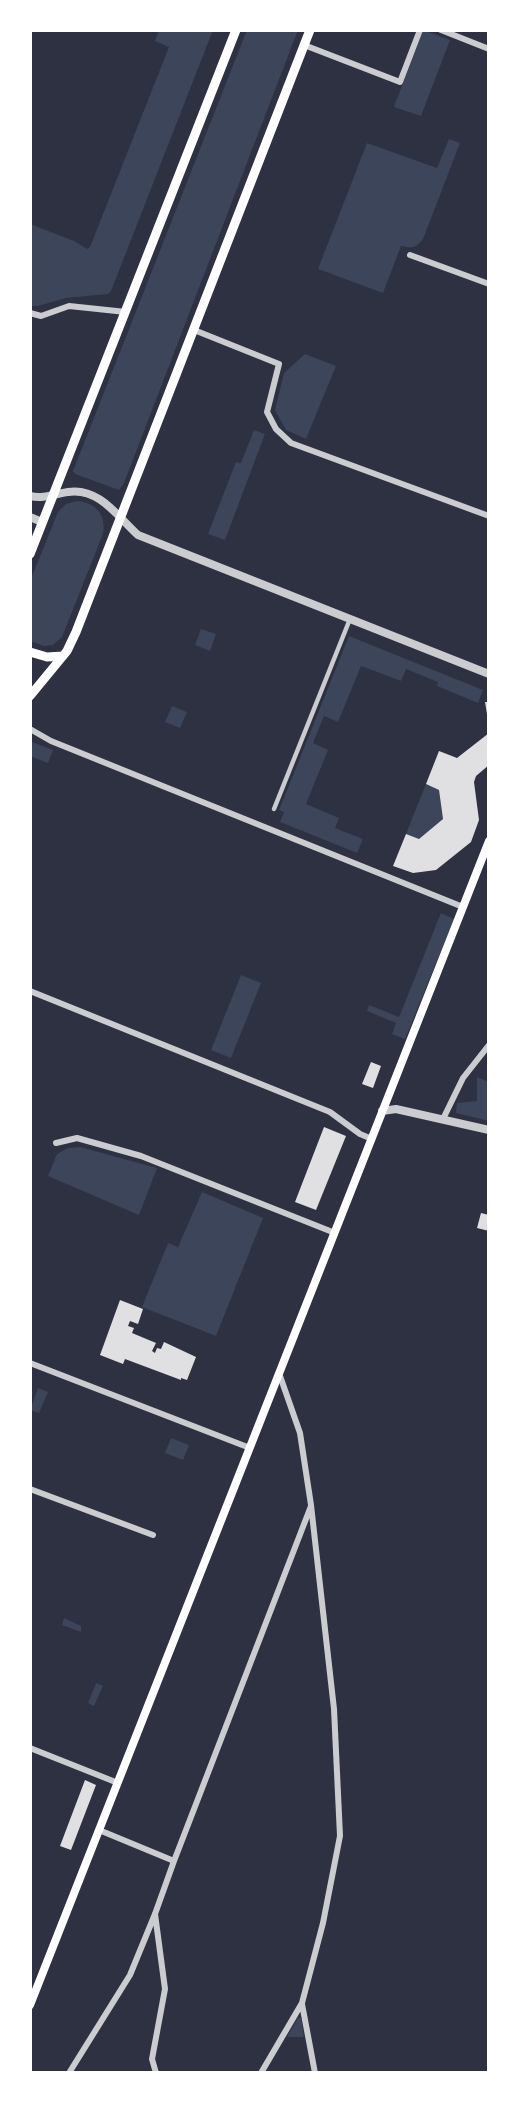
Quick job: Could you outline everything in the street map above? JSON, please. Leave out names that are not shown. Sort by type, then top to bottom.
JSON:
[{"type":"main road","points":[[30,554],[236,30]]},
{"type":"main road","points":[[30,696],[63,656],[76,632],[310,30]]},
{"type":"main road","points":[[30,652],[47,657],[63,656]]},
{"type":"main road","points":[[31,2001],[489,841]]},
{"type":"street","points":[[304,45],[400,82],[420,30]]},
{"type":"street","points":[[441,30],[489,49]]},
{"type":"street","points":[[410,255],[489,284]]},
{"type":"street","points":[[30,313],[41,316],[69,306],[127,312]]},
{"type":"street","points":[[194,330],[279,363],[267,412],[276,429],[291,443],[489,516]]},
{"type":"street","points":[[30,495],[51,497],[68,492],[82,492],[102,500],[138,535],[489,674]]},
{"type":"street","points":[[30,517],[42,522]]},
{"type":"street","points":[[274,809],[350,618]]},
{"type":"street","points":[[30,729],[51,741],[463,907]]},
{"type":"street","points":[[30,991],[330,1112],[360,1134],[372,1139]]},
{"type":"street","points":[[443,1119],[463,1078],[489,1045]]},
{"type":"street","points":[[382,1110],[396,1109],[489,1130]]},
{"type":"street","points":[[56,1143],[77,1138],[141,1156],[335,1233]]},
{"type":"street","points":[[30,1363],[250,1448]]},
{"type":"street","points":[[261,2073],[302,2003],[324,1923],[340,1836],[334,1709],[311,1505],[300,1432],[279,1373]]},
{"type":"street","points":[[30,1488],[153,1535]]},
{"type":"street","points":[[69,2073],[130,1975],[156,1914],[174,1861],[311,1505]]},
{"type":"street","points":[[30,1748],[118,1783]]},
{"type":"street","points":[[99,1830],[174,1861]]},
{"type":"street","points":[[156,1914],[165,1989],[152,2059],[156,2073]]},
{"type":"street","points":[[302,2003],[315,2073]]},
{"type":"shaded area","points":[[159,30],[213,30],[111,291],[108,294],[66,298],[30,306],[30,224],[74,241],[87,249],[90,247],[169,47],[155,41]]},
{"type":"shaded area","points":[[247,30],[298,30],[124,483],[119,490],[75,474],[73,471]]},
{"type":"shaded area","points":[[423,30],[450,40],[421,116],[394,107]]},
{"type":"shaded area","points":[[449,139],[460,143],[423,239],[413,247],[401,246],[383,293],[318,269],[367,143],[437,168]]},
{"type":"shaded area","points":[[305,354],[336,366],[306,439],[286,430],[275,410],[284,373]]},
{"type":"shaded area","points":[[254,430],[265,434],[225,540],[208,534],[236,462],[241,463]]},
{"type":"shaded area","points":[[77,501],[89,504],[98,511],[103,521],[103,534],[62,637],[53,645],[44,646],[30,641],[30,581],[58,512],[66,504]]},
{"type":"shaded area","points":[[201,629],[216,634],[210,651],[195,645]]},
{"type":"shaded area","points":[[349,636],[483,690],[478,703],[437,686],[438,682],[406,669],[401,681],[361,666],[338,722],[324,716],[313,743],[328,750],[306,804],[339,818],[335,828],[363,839],[357,853],[280,822],[284,812],[279,810]]},
{"type":"shaded area","points":[[172,706],[187,712],[180,728],[165,722]]},
{"type":"shaded area","points":[[32,742],[53,750],[48,763],[30,756]]},
{"type":"shaded area","points":[[426,784],[439,790],[443,819],[419,839],[406,834]]},
{"type":"shaded area","points":[[441,913],[454,919],[405,1039],[392,1034],[396,1023],[367,1011],[369,1005],[399,1017]]},
{"type":"shaded area","points":[[241,975],[261,983],[231,1058],[211,1050]]},
{"type":"shaded area","points":[[477,1077],[489,1082],[489,1121],[456,1113],[457,1103],[477,1101]]},
{"type":"shaded area","points":[[80,1147],[157,1168],[139,1215],[48,1176],[57,1154],[68,1148]]},
{"type":"shaded area","points":[[202,1192],[263,1218],[216,1336],[142,1307],[168,1243],[178,1247]]},
{"type":"shaded area","points":[[38,1388],[48,1392],[39,1413],[30,1410]]},
{"type":"shaded area","points":[[171,1438],[189,1445],[183,1460],[165,1453]]},
{"type":"shaded area","points":[[64,1618],[81,1626],[81,1632],[62,1625]]},
{"type":"shaded area","points":[[96,1683],[103,1686],[94,1706],[88,1703]]},
{"type":"shaded area","points":[[298,2018],[301,2018],[304,2037],[287,2037]]},
{"type":"building","points":[[485,702],[489,702],[489,720],[488,720]]},
{"type":"building","points":[[489,733],[489,765],[476,776],[474,782],[479,820],[471,842],[436,870],[413,873],[393,866],[406,834],[419,839],[443,819],[439,790],[426,784],[439,751],[457,758]]},
{"type":"building","points":[[371,1062],[381,1066],[373,1088],[362,1084]]},
{"type":"building","points":[[324,1127],[346,1136],[316,1210],[295,1202]]},
{"type":"building","points":[[481,1213],[489,1215],[489,1231],[477,1228]]},
{"type":"building","points":[[120,1300],[143,1309],[138,1324],[130,1321],[128,1326],[134,1328],[132,1333],[156,1343],[152,1351],[155,1353],[157,1348],[161,1349],[164,1342],[196,1357],[187,1380],[181,1378],[181,1380],[125,1359],[123,1364],[100,1355]]},
{"type":"building","points":[[85,1780],[96,1785],[71,1850],[60,1846]]}]
